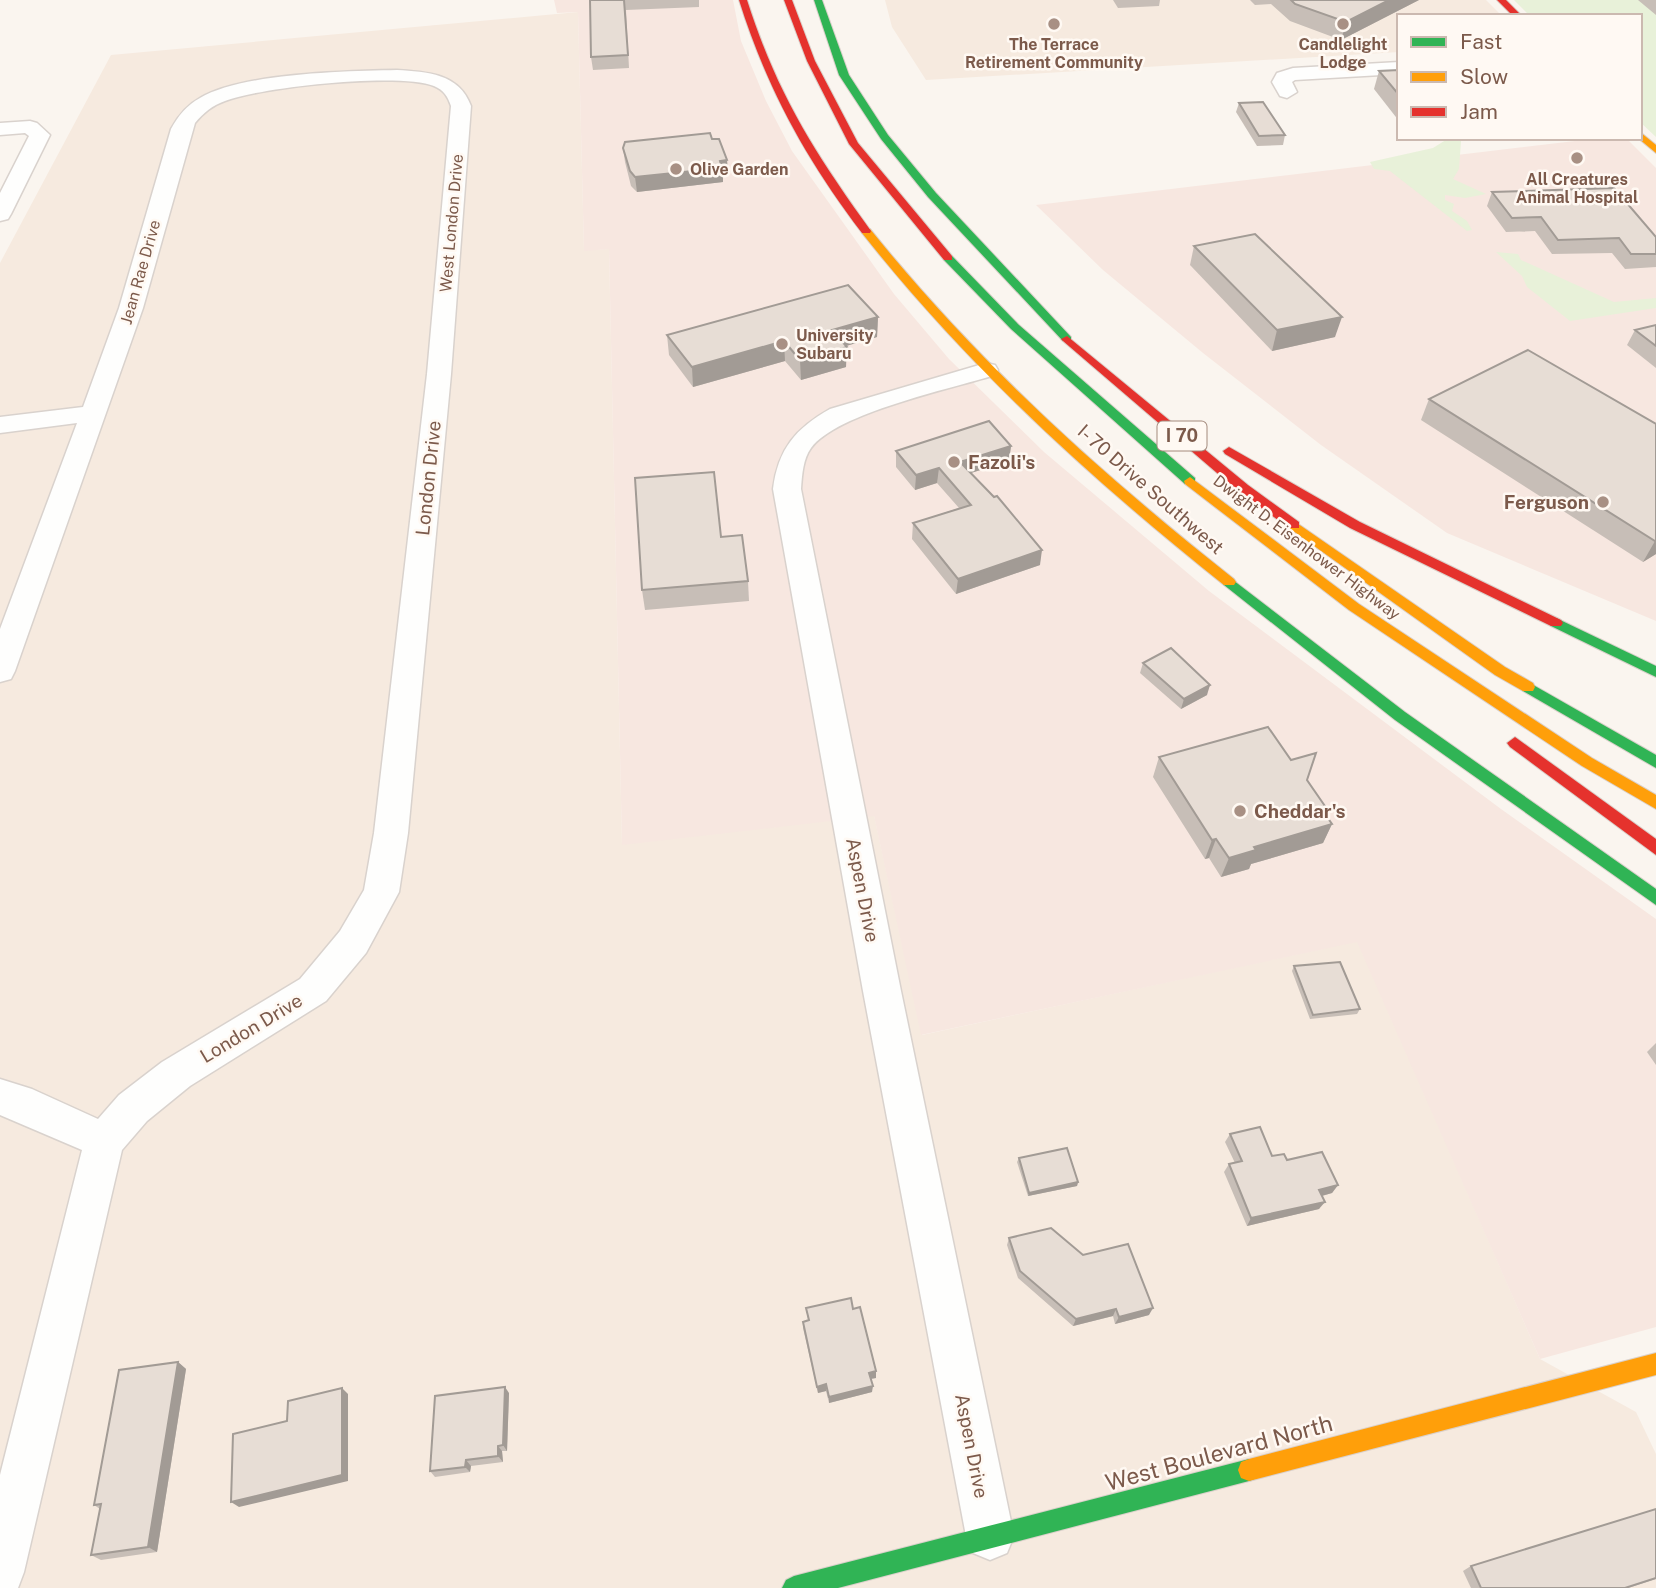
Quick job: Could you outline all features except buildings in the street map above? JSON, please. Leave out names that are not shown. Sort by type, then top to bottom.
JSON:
[{"type":"main road","name":"I- 70 Drive Southwest","points":[[743,0],[758,51],[782,104],[828,182],[880,250],[986,370],[1153,523],[1400,716],[1656,898]]},
{"type":"main road","name":"Dwight D. Eisenhower Highway","points":[[788,0],[811,61],[854,144],[950,260],[1015,327],[1214,502],[1354,607],[1587,762],[1656,803]]},
{"type":"main road","name":"Dwight D. Eisenhower Highway","points":[[818,0],[844,75],[884,137],[1055,329],[1243,488],[1500,671],[1656,762]]},
{"type":"main road","points":[[1502,0],[1516,14]]},
{"type":"main road","points":[[1642,137],[1656,150]]},
{"type":"main road","points":[[1129,392],[1356,525],[1656,672]]},
{"type":"main road","points":[[1354,607],[1387,649]]},
{"type":"main road","points":[[1499,732],[1656,848]]},
{"type":"main road","name":"West Boulevard North","points":[[794,1588],[1656,1364]]},
{"type":"street","points":[[1287,92],[1282,82],[1284,76],[1293,74],[1397,68]]},
{"type":"street","name":"Jean Rae Drive","points":[[0,671],[131,308],[181,129],[188,116],[217,97],[250,88],[388,74],[440,81]]},
{"type":"street","name":"West London Drive","points":[[439,374],[461,106],[450,87],[440,81]]},
{"type":"street","points":[[0,129],[30,127],[40,135],[0,214]]},
{"type":"street","name":"Aspen Drive","points":[[986,370],[839,414],[821,425],[800,444],[789,463],[787,489],[882,991],[990,1536]]},
{"type":"street","name":"London Drive","points":[[0,1572],[104,1140],[133,1108],[176,1074],[313,990],[353,942],[381,892],[391,834],[439,374]]},
{"type":"street","points":[[0,425],[94,413]]},
{"type":"street","points":[[0,1097],[18,1102],[104,1140]]},
{"type":"shaded area","points":[[554,0],[733,0],[741,41],[766,101],[792,151],[894,294],[949,359],[1044,452],[1209,591],[1501,809],[1656,919],[1656,1327],[1540,1359],[1357,942],[921,1035],[874,816],[622,845],[609,249],[584,251],[578,12],[557,13]]},
{"type":"shaded area","points":[[885,0],[1486,0],[1500,14],[1397,14],[1397,52],[926,80],[892,27]]},
{"type":"shaded area","points":[[578,12],[584,250],[609,249],[622,844],[874,815],[922,1035],[1358,941],[1540,1359],[1636,1412],[1656,1454],[1656,1588],[0,1588],[0,263],[111,55]]},
{"type":"shaded area","points":[[1583,140],[1628,140],[1656,168],[1656,621],[1447,533],[1321,445],[1203,353],[1103,270],[1036,205]]},
{"type":"green space","points":[[1514,0],[1656,0],[1656,137],[1642,124],[1642,14],[1528,14]]},
{"type":"green space","points":[[1446,140],[1461,141],[1459,169],[1453,179],[1486,194],[1465,198],[1445,195],[1445,200],[1454,204],[1452,211],[1467,221],[1472,230],[1467,231],[1390,171],[1374,169],[1370,162],[1433,148]]},
{"type":"green space","points":[[1496,252],[1518,254],[1521,260],[1614,302],[1656,298],[1656,308],[1570,321],[1527,287],[1522,276]]},
{"type":"traffic: fast","points":[[818,0],[844,75],[884,137],[932,195],[1067,339]]},
{"type":"traffic: fast","points":[[948,258],[1015,327],[1190,481]]},
{"type":"traffic: fast","points":[[1229,582],[1400,716],[1656,898]]},
{"type":"traffic: fast","points":[[1556,623],[1656,672]]},
{"type":"traffic: fast","points":[[1528,687],[1656,762]]},
{"type":"traffic: fast","points":[[794,1588],[1249,1470]]},
{"type":"traffic: slow","points":[[1642,137],[1656,150]]},
{"type":"traffic: slow","points":[[866,231],[947,328],[1036,418],[1131,503],[1229,582]]},
{"type":"traffic: slow","points":[[1190,481],[1354,607],[1587,762],[1656,803]]},
{"type":"traffic: slow","points":[[1294,525],[1500,671],[1528,687]]},
{"type":"traffic: slow","points":[[1249,1470],[1656,1364]]},
{"type":"traffic: jam","points":[[743,0],[765,65],[792,122],[826,176],[866,231]]},
{"type":"traffic: jam","points":[[788,0],[811,61],[854,144],[948,258]]},
{"type":"traffic: jam","points":[[1501,0],[1516,14]]},
{"type":"traffic: jam","points":[[1067,339],[1243,488],[1294,525]]},
{"type":"traffic: jam","points":[[1229,451],[1355,525],[1556,623]]},
{"type":"traffic: jam","points":[[1515,743],[1656,848]]},
{"type":"place","name":"The Terrace Retirement Community","points":[[1054,24]]},
{"type":"place","name":"Candlelight Lodge","points":[[1343,24]]},
{"type":"place","name":"All Creatures Animal Hospital","points":[[1577,158]]},
{"type":"place","name":"Olive Garden","points":[[676,169]]},
{"type":"place","name":"University Subaru","points":[[782,344]]},
{"type":"place","name":"Fazoli's","points":[[954,462]]},
{"type":"place","name":"Ferguson","points":[[1603,502]]},
{"type":"place","name":"Cheddar's","points":[[1240,811]]}]
